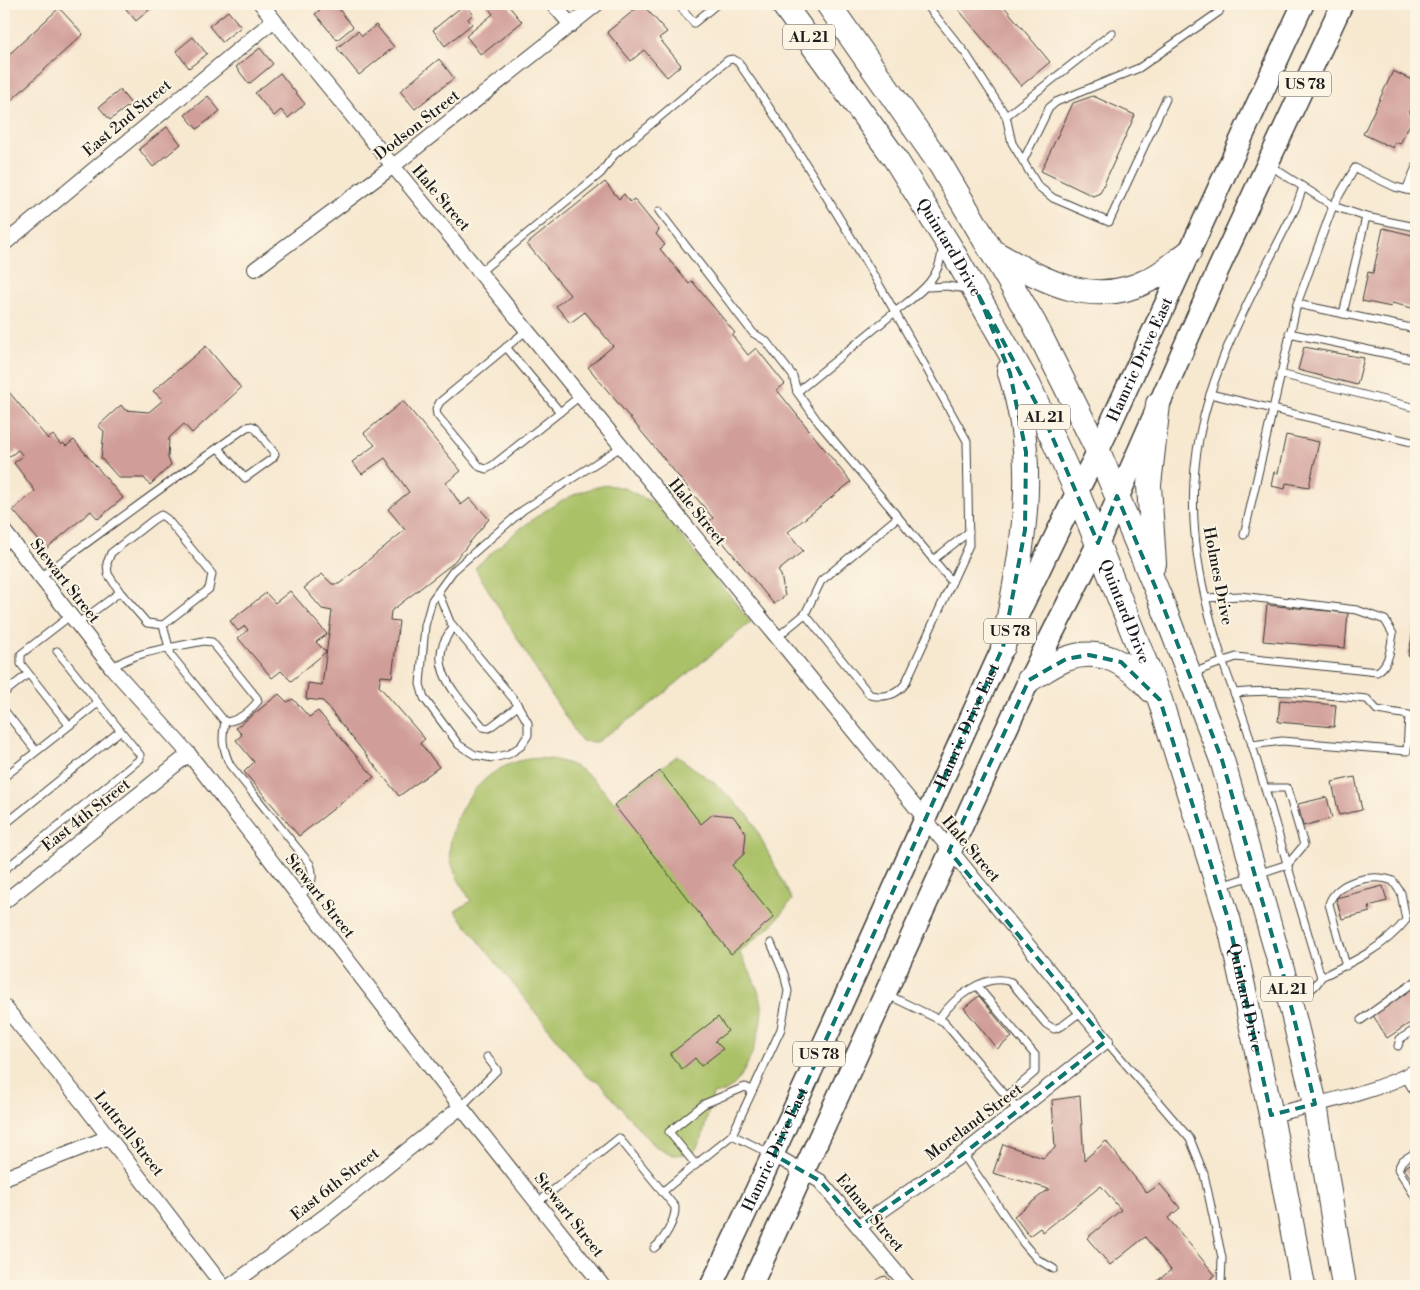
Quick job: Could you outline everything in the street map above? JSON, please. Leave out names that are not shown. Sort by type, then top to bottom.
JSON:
[{"type":"highway","name":"Quintard Drive","points":[[784,4],[864,114],[942,233],[1029,386],[1098,543],[1160,700],[1219,887],[1232,936],[1271,1115],[1303,1286]]},
{"type":"highway","name":"AL 21","points":[[828,4],[940,164],[1048,349],[1098,451],[1160,598],[1222,760],[1256,874],[1315,1104],[1344,1283]]},
{"type":"highway","points":[[992,251],[1044,281],[1059,286],[1090,291],[1122,289],[1144,282],[1189,252]]},
{"type":"highway","points":[[978,295],[1010,373],[1017,398],[1026,452],[1028,479],[1025,530],[1003,648]]},
{"type":"highway","points":[[1158,404],[1149,484],[1152,540],[1160,598]]},
{"type":"highway","points":[[1028,680],[1066,659],[1089,654],[1100,655],[1130,668],[1160,700]]},
{"type":"main road","name":"Hamric Drive East","points":[[711,1286],[774,1156],[1003,648],[1098,451],[1303,4]]},
{"type":"main road","name":"Hamric Drive East","points":[[750,1286],[886,994],[949,851],[1028,680],[1098,543],[1117,496],[1218,270],[1342,4]]},
{"type":"street","name":"Hale Street","points":[[261,4],[949,851],[1106,1041]]},
{"type":"street","points":[[553,4],[571,25]]},
{"type":"street","name":"Dodson Street","points":[[255,269],[392,167],[598,4]]},
{"type":"street","name":"East 2nd Street","points":[[4,244],[274,20]]},
{"type":"street","name":"Stewart Street","points":[[4,531],[112,668],[188,754],[461,1107],[603,1286]]},
{"type":"street","name":"East 4th Street","points":[[4,902],[188,754]]},
{"type":"street","name":"Luttrell Street","points":[[4,1006],[109,1137],[223,1286]]},
{"type":"street","name":"Moreland Street","points":[[860,1226],[963,1154],[1106,1041]]},
{"type":"street","points":[[1271,1115],[1346,1097],[1411,1074]]},
{"type":"street","name":"East 6th Street","points":[[230,1286],[329,1213],[461,1107]]},
{"type":"street","points":[[4,1178],[109,1137]]},
{"type":"street","name":"Edmar Street","points":[[774,1156],[820,1181],[860,1226],[908,1286]]},
{"type":"lane","points":[[678,4],[694,23],[717,4]]},
{"type":"lane","points":[[926,4],[966,54],[1006,116],[1012,142],[1038,186],[1053,198],[1109,222],[1166,99]]},
{"type":"lane","points":[[1023,161],[1049,108],[1056,102],[1139,68],[1219,12],[1222,4]]},
{"type":"lane","points":[[1006,116],[1112,33]]},
{"type":"lane","points":[[480,272],[601,173],[614,154],[728,60],[734,59],[738,62],[828,197],[967,441],[969,546],[905,684],[898,692],[886,697],[870,696],[805,614]]},
{"type":"lane","points":[[1268,165],[1333,206],[1366,217],[1416,227]]},
{"type":"lane","points":[[1406,190],[1416,167]]},
{"type":"lane","points":[[1244,535],[1289,333],[1297,304],[1333,206],[1355,168],[1406,190],[1416,192]]},
{"type":"lane","name":"Holmes Drive","points":[[1303,187],[1296,208],[1231,341],[1210,394],[1198,440],[1193,488],[1194,534],[1206,598],[1224,662],[1266,788],[1321,978]]},
{"type":"lane","points":[[658,211],[753,333],[766,341],[794,376],[797,392],[819,423],[952,582]]},
{"type":"lane","points":[[1343,314],[1366,217]]},
{"type":"lane","points":[[797,392],[928,287],[937,271],[942,254],[942,233]]},
{"type":"lane","points":[[928,287],[961,287],[978,295]]},
{"type":"lane","points":[[1297,304],[1416,329]]},
{"type":"lane","points":[[526,330],[440,402],[436,409],[437,415],[480,467],[486,469],[580,396]]},
{"type":"lane","points":[[1289,333],[1416,360]]},
{"type":"lane","points":[[506,347],[560,412]]},
{"type":"lane","points":[[1280,374],[1416,408]]},
{"type":"lane","points":[[1210,394],[1416,443]]},
{"type":"lane","points":[[40,577],[218,448],[252,426],[275,454],[273,458],[245,478],[218,448]]},
{"type":"lane","points":[[438,592],[454,627],[518,706],[528,723],[528,735],[521,746],[509,754],[493,758],[475,755],[458,745],[431,711],[424,698],[420,684],[425,626],[432,600],[453,571],[523,510],[621,447]]},
{"type":"lane","points":[[161,515],[167,518],[212,574],[209,589],[163,625],[147,623],[120,592],[108,574],[107,562],[111,553],[161,515]]},
{"type":"lane","points":[[776,638],[805,614],[821,582],[898,517]]},
{"type":"lane","points":[[933,560],[969,532]]},
{"type":"lane","points":[[69,726],[21,664],[21,654],[120,592]]},
{"type":"lane","points":[[1190,674],[1236,657],[1375,672],[1385,668],[1393,634],[1385,620],[1374,614],[1357,610],[1240,596],[1223,595],[1206,598]]},
{"type":"lane","points":[[163,625],[171,655],[225,722]]},
{"type":"lane","points":[[454,627],[446,636],[442,648],[440,666],[445,679],[482,727],[489,728],[518,706]]},
{"type":"lane","points":[[112,668],[125,659],[203,641],[212,642],[257,698],[258,702],[235,721],[225,722]]},
{"type":"lane","points":[[4,870],[140,759],[140,755],[57,651]]},
{"type":"lane","points":[[4,693],[28,674]]},
{"type":"lane","points":[[1234,693],[1295,693],[1367,699],[1377,710],[1409,715],[1408,751]]},
{"type":"lane","points":[[4,777],[98,704]]},
{"type":"lane","points":[[4,710],[36,751]]},
{"type":"lane","points":[[225,722],[222,736],[223,750],[230,765],[310,864],[314,874],[312,883],[299,898]]},
{"type":"lane","points":[[4,824],[120,731]]},
{"type":"lane","points":[[1252,746],[1282,741],[1408,751],[1416,748]]},
{"type":"lane","points":[[1219,887],[1288,864],[1304,845],[1288,788],[1266,788]]},
{"type":"lane","points":[[1289,998],[1310,991],[1318,985],[1321,978],[1346,966],[1373,950],[1406,920],[1401,893],[1393,881],[1379,877],[1369,878],[1343,886],[1331,898],[1329,904],[1346,966]]},
{"type":"lane","points":[[662,1192],[732,1135],[781,1029],[788,991],[784,974],[771,943]]},
{"type":"lane","points":[[939,1020],[948,1006],[969,989],[1004,979],[1011,982],[1046,1024],[1054,1028],[1062,1026],[1082,1011]]},
{"type":"lane","points":[[1361,1020],[1416,981]]},
{"type":"lane","points":[[977,986],[1035,1055],[1035,1072],[1007,1096]]},
{"type":"lane","points":[[886,994],[939,1020],[955,1032],[1018,1110]]},
{"type":"lane","points":[[1398,1046],[1400,1039],[1416,1029]]},
{"type":"lane","points":[[1106,1041],[1190,1139],[1206,1183],[1222,1258],[1222,1286]]},
{"type":"lane","points":[[461,1107],[497,1070],[487,1057]]},
{"type":"lane","points":[[1411,1074],[1416,1095]]},
{"type":"lane","points":[[696,1165],[669,1132],[704,1104],[745,1087],[752,1090]]},
{"type":"lane","points":[[732,1135],[774,1156]]},
{"type":"lane","points":[[537,1203],[618,1138],[675,1207],[675,1214],[661,1242],[654,1248]]},
{"type":"lane","points":[[1416,1152],[1402,1160],[1398,1169],[1411,1184],[1416,1198]]},
{"type":"lane","points":[[963,1154],[1024,1244],[1037,1259],[1054,1269]]},
{"type":"highlighted area","points":[[979,296],[1045,420],[1098,543],[1117,496],[1160,598],[1222,760],[1284,977],[1315,1104],[1271,1115],[1229,922],[1160,700],[1121,662],[1089,655],[1066,659],[1029,680],[949,851],[1106,1041],[963,1154],[860,1226],[820,1181],[774,1155],[1003,647],[1025,530],[1026,452],[1010,373]]},
{"type":"green space","points":[[608,485],[624,488],[654,503],[751,622],[646,708],[596,742],[581,741],[475,568],[520,529],[554,505],[571,496]]},
{"type":"green space","points":[[677,756],[717,785],[750,817],[792,900],[772,925],[739,952],[756,986],[762,1005],[760,1027],[746,1066],[732,1086],[724,1092],[713,1094],[702,1138],[693,1154],[673,1155],[653,1145],[598,1081],[586,1076],[455,911],[471,901],[456,874],[451,862],[450,851],[455,822],[470,796],[481,783],[495,772],[510,764],[543,758],[560,761],[583,771],[614,802]]},
{"type":"building","points":[[122,4],[156,4],[136,21]]},
{"type":"building","points":[[327,4],[335,4],[353,27],[337,40],[315,14]]},
{"type":"building","points":[[465,4],[473,14],[468,19],[472,24],[445,46],[433,30]]},
{"type":"building","points":[[485,4],[507,4],[522,22],[481,55],[466,36],[493,14]]},
{"type":"building","points":[[642,4],[667,32],[659,38],[681,65],[667,77],[644,50],[631,61],[607,32]]},
{"type":"building","points":[[954,4],[1002,4],[1050,62],[1021,86]]},
{"type":"building","points":[[59,8],[83,34],[4,107],[4,59]]},
{"type":"building","points":[[228,11],[241,27],[222,42],[209,26]]},
{"type":"building","points":[[376,25],[394,47],[359,75],[337,48],[358,31],[362,36]]},
{"type":"building","points":[[193,37],[207,54],[189,68],[176,51]]},
{"type":"building","points":[[260,48],[273,64],[249,84],[236,67]]},
{"type":"building","points":[[439,59],[454,78],[415,109],[400,91]]},
{"type":"building","points":[[1393,71],[1416,82],[1416,97],[1409,113],[1414,116],[1400,144],[1395,142],[1393,148],[1363,134]]},
{"type":"building","points":[[280,73],[305,104],[288,118],[281,110],[274,116],[255,93]]},
{"type":"building","points":[[120,90],[131,104],[110,120],[99,107]]},
{"type":"building","points":[[208,96],[220,111],[197,129],[185,115]]},
{"type":"building","points":[[1093,96],[1135,115],[1100,193],[1093,196],[1041,171],[1073,103]]},
{"type":"building","points":[[167,127],[181,144],[153,167],[139,149]]},
{"type":"building","points":[[605,182],[619,199],[624,194],[630,202],[634,199],[659,230],[656,234],[665,245],[660,249],[689,284],[692,281],[735,333],[732,335],[748,355],[756,348],[785,384],[777,390],[851,482],[788,532],[803,551],[778,571],[781,575],[785,596],[774,604],[707,523],[713,518],[588,367],[613,346],[585,312],[570,323],[556,306],[570,295],[527,244]]},
{"type":"building","points":[[1383,228],[1416,236],[1416,309],[1392,303],[1391,307],[1362,301],[1368,272],[1373,273]]},
{"type":"building","points":[[206,346],[241,388],[192,433],[184,424],[169,438],[168,458],[171,465],[150,485],[144,478],[119,478],[101,458],[104,431],[98,426],[121,405],[125,410],[149,412],[163,400],[153,391]]},
{"type":"building","points":[[1304,347],[1364,358],[1357,385],[1298,370]]},
{"type":"building","points":[[4,386],[48,439],[53,435],[61,445],[63,443],[66,446],[74,440],[123,498],[98,519],[91,511],[46,549],[13,510],[35,491],[14,463],[23,456],[18,450],[9,457],[4,451],[4,437],[6,435],[4,432]]},
{"type":"building","points":[[403,401],[461,471],[446,483],[461,505],[470,498],[489,519],[452,564],[391,611],[390,620],[399,621],[392,677],[381,676],[379,686],[425,739],[420,743],[439,767],[399,796],[323,701],[306,699],[308,683],[322,685],[332,611],[322,609],[304,588],[322,574],[332,584],[339,584],[405,530],[388,509],[409,492],[385,458],[362,474],[352,462],[375,445],[364,433]]},
{"type":"building","points":[[1286,435],[1319,442],[1309,487],[1286,483],[1285,489],[1271,486],[1274,472],[1278,473]]},
{"type":"building","points":[[290,591],[327,634],[316,642],[326,652],[291,681],[281,671],[272,678],[238,638],[248,630],[245,626],[238,631],[230,621],[266,593],[275,603]]},
{"type":"building","points":[[1267,605],[1348,613],[1345,648],[1263,641]]},
{"type":"building","points":[[1416,623],[1416,658],[1408,656]]},
{"type":"building","points":[[279,694],[287,702],[293,699],[309,717],[318,711],[374,777],[299,836],[244,772],[254,762],[236,740],[242,735],[236,728]]},
{"type":"building","points":[[1280,700],[1336,705],[1334,727],[1278,722]]},
{"type":"building","points":[[660,771],[701,824],[713,814],[733,816],[746,833],[744,854],[732,865],[774,917],[731,954],[614,805]]},
{"type":"building","points":[[1355,777],[1362,810],[1339,815],[1332,782]]},
{"type":"building","points":[[1327,797],[1332,818],[1303,826],[1298,804]]},
{"type":"building","points":[[1383,886],[1387,901],[1369,906],[1370,912],[1342,919],[1336,898]]},
{"type":"building","points":[[1416,984],[1416,1019],[1387,1038],[1371,1012]]},
{"type":"building","points":[[979,996],[1012,1037],[997,1049],[964,1008]]},
{"type":"building","points":[[718,1017],[728,1031],[715,1041],[723,1049],[701,1066],[695,1058],[682,1069],[670,1054]]},
{"type":"building","points":[[1080,1096],[1084,1160],[1106,1141],[1147,1193],[1160,1184],[1180,1208],[1168,1218],[1215,1275],[1202,1286],[1151,1286],[1171,1270],[1145,1237],[1110,1265],[1087,1238],[1121,1210],[1101,1186],[1043,1232],[1040,1228],[1029,1236],[1014,1216],[1049,1189],[993,1173],[1003,1144],[1043,1158],[1055,1148],[1052,1100]]},
{"type":"building","points":[[1416,1160],[1416,1186],[1404,1168]]},
{"type":"building","points":[[886,1276],[894,1286],[870,1286],[881,1277]]}]
